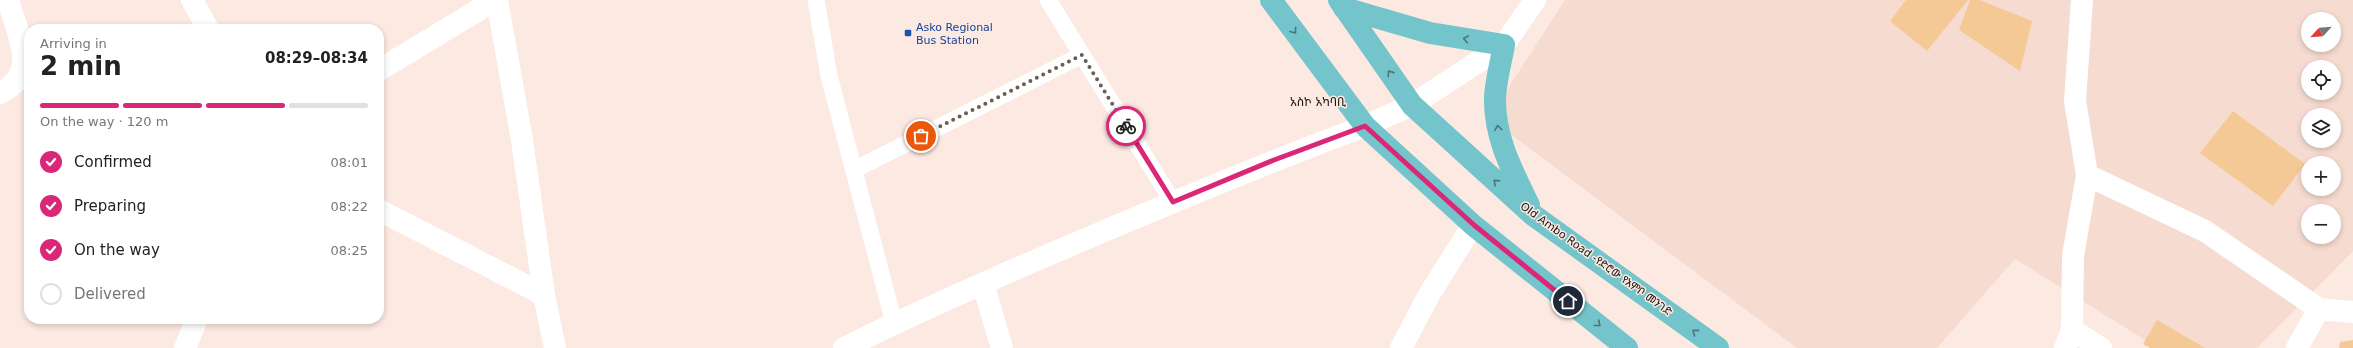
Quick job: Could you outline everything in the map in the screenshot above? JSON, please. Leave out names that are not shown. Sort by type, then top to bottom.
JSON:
[{"type":"main road","points":[[1271,0],[1365,126],[1474,225],[1627,348]]},
{"type":"main road","points":[[1342,4],[1430,32],[1504,45],[1495,96],[1498,131],[1503,150],[1533,215]]},
{"type":"main road","name":"Old Ambo Road -የድሮው የአምቦ መንገድ","points":[[1342,4],[1412,105],[1533,215],[1718,348]]},
{"type":"street","points":[[8,0],[24,57]]},
{"type":"street","points":[[192,0],[205,24]]},
{"type":"street","points":[[384,67],[496,0],[522,140],[544,296],[555,348]]},
{"type":"street","points":[[844,348],[894,323],[1173,202],[1274,160],[1365,126],[1412,105],[1504,45],[1535,0]]},
{"type":"street","points":[[2082,0],[2075,101],[2087,175],[2073,256],[2068,339],[2101,348]]},
{"type":"street","points":[[0,93],[17,82],[24,64]]},
{"type":"street","points":[[2087,175],[2205,231],[2319,309],[2353,312]]},
{"type":"street","points":[[384,213],[544,296]]},
{"type":"street","points":[[1401,348],[1430,293],[1474,225]]},
{"type":"street","points":[[982,284],[1002,348]]},
{"type":"street","points":[[2297,348],[2319,309]]},
{"type":"street","points":[[186,348],[195,324]]},
{"type":"lane","points":[[816,0],[829,76],[894,323]]},
{"type":"lane","points":[[1048,0],[1173,202]]},
{"type":"lane","points":[[854,170],[1082,55]]},
{"type":"shaded area","points":[[1565,0],[2353,0],[2353,251],[2257,348],[2158,348],[2015,259],[1937,348],[1797,348],[1489,118]]},
{"type":"building","points":[[1906,0],[1968,0],[1927,51],[1890,21]]},
{"type":"building","points":[[1970,0],[1980,0],[2032,21],[2020,71],[1959,30]]},
{"type":"building","points":[[2233,111],[2301,161],[2301,169],[2273,206],[2200,153]]},
{"type":"building","points":[[2157,320],[2205,348],[2150,348],[2143,344]]},
{"type":"building","points":[[2353,340],[2353,348],[2339,348],[2340,342]]},
{"type":"way so far","points":[[921,136],[1082,55],[1126,126]]},
{"type":"place","name":"Asko Regional Bus Station","points":[[908,33]]},
{"type":"district","name":"አስኮ አካባቢ","points":[[1318,102]]},
{"type":"route","points":[[1126,126],[1173,202],[1274,160],[1365,126],[1474,225],[1568,301]]}]
